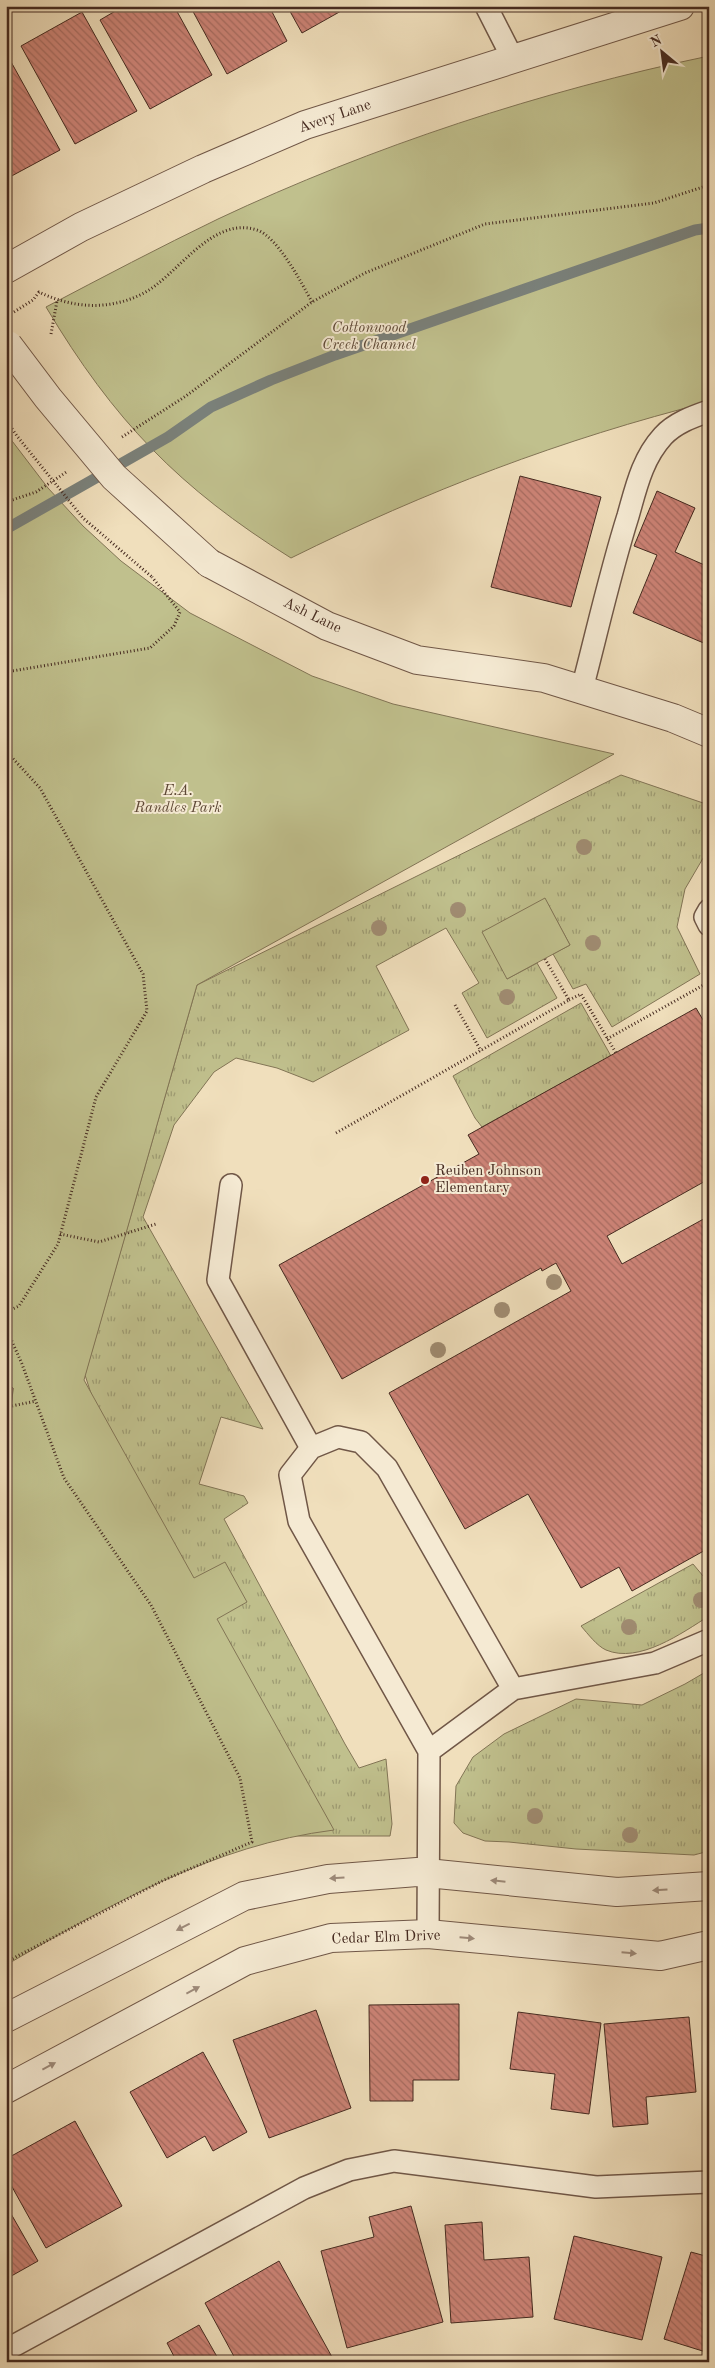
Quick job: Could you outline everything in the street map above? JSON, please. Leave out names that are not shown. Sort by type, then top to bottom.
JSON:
[{"type":"street","name":"Avery Lane","points":[[6,268],[81,227],[203,169],[305,125],[680,6]]},
{"type":"street","name":"Ash Lane","points":[[7,344],[48,398],[114,477],[208,563],[327,626],[417,660],[544,678],[673,718],[709,733]]},
{"type":"street","points":[[6,2018],[244,1896],[328,1879],[417,1872],[618,1892],[709,1886]]},
{"type":"street","name":"Cedar Elm Drive","points":[[6,2089],[245,1962],[331,1938],[428,1934],[660,1956],[709,1945]]},
{"type":"lane","points":[[486,6],[513,59]]},
{"type":"lane","points":[[582,690],[614,559],[644,462],[670,429],[680,422],[709,411]]},
{"type":"lane","points":[[709,910],[706,917],[709,924]]},
{"type":"lane","points":[[231,1185],[218,1280],[311,1448]]},
{"type":"lane","points":[[428,1934],[429,1751],[300,1521],[290,1475],[311,1448],[338,1437],[361,1442],[387,1468],[513,1689]]},
{"type":"lane","points":[[429,1751],[513,1689],[656,1663],[709,1640]]},
{"type":"lane","points":[[6,2350],[304,2188],[349,2170],[394,2161],[596,2187],[709,2182]]},
{"type":"path","points":[[119,439],[186,396],[312,302],[365,273],[485,224],[654,203],[709,185]]},
{"type":"path","points":[[6,317],[33,300],[39,292],[57,301],[76,305],[100,306],[142,294],[163,280],[204,242],[236,228],[258,230],[275,244],[293,268],[312,302]]},
{"type":"path","points":[[51,334],[57,301]]},
{"type":"path","points":[[6,420],[83,518],[152,577],[180,612],[174,626],[150,648],[6,672]]},
{"type":"path","points":[[6,502],[36,492],[69,470]]},
{"type":"path","points":[[6,550],[9,557],[6,570]]},
{"type":"path","points":[[6,751],[40,788],[143,974],[147,1011],[96,1097],[58,1244],[19,1306],[6,1312]]},
{"type":"path","points":[[544,959],[569,1000]]},
{"type":"path","points":[[607,1039],[709,982]]},
{"type":"path","points":[[336,1133],[581,994],[616,1053]]},
{"type":"path","points":[[455,1005],[481,1051]]},
{"type":"path","points":[[60,1234],[99,1242],[156,1224]]},
{"type":"path","points":[[6,1328],[36,1401],[64,1478],[152,1605],[240,1778],[252,1842],[164,1880],[6,1962]]},
{"type":"path","points":[[12,1406],[36,1401]]},
{"type":"green space","name":"Cottonwood Creek Channel","points":[[709,56],[709,402],[601,433],[496,469],[393,511],[291,558],[251,532],[215,505],[182,478],[152,449],[97,384],[71,348],[46,307],[218,219],[336,168],[459,123],[521,104],[583,86]]},
{"type":"green space","name":"E.A. Randles Park","points":[[6,433],[48,488],[83,526],[121,561],[190,613],[312,676],[393,704],[614,754],[197,985],[84,1380],[194,1578],[225,1562],[247,1602],[217,1619],[334,1830],[289,1838],[246,1849],[204,1863],[124,1900],[6,1965]]},
{"type":"green space","points":[[621,775],[709,805],[709,848],[685,889],[677,927],[700,974],[612,1027],[586,984],[573,989],[553,954],[570,945],[545,899],[507,979],[537,963],[557,998],[487,1038],[462,993],[479,983],[446,928],[376,966],[409,1030],[313,1082],[277,1068],[236,1058],[214,1072],[174,1125],[143,1217],[263,1429],[221,1417],[199,1484],[244,1496],[248,1503],[224,1519],[345,1744],[359,1768],[386,1759],[392,1824],[390,1836],[300,1836],[266,1833],[161,1609],[85,1375],[197,985]]},
{"type":"green space","points":[[545,898],[570,945],[507,979],[482,932]]},
{"type":"green space","points":[[581,1003],[611,1056],[482,1127],[475,1118],[453,1076]]},
{"type":"green space","points":[[693,1564],[709,1583],[709,1616],[673,1638],[646,1650],[619,1653],[603,1648],[581,1626]]},
{"type":"green space","points":[[709,1670],[709,1851],[694,1855],[576,1849],[485,1841],[463,1833],[454,1823],[456,1786],[473,1757],[504,1734],[576,1699],[642,1705]]},
{"type":"building","points":[[124,6],[174,6],[212,75],[150,109],[100,20]]},
{"type":"building","points":[[190,6],[269,6],[287,41],[227,74]]},
{"type":"building","points":[[287,6],[350,6],[302,33]]},
{"type":"building","points":[[82,12],[137,111],[75,144],[21,46]]},
{"type":"building","points":[[10,60],[60,150],[6,179],[6,62]]},
{"type":"building","points":[[520,476],[601,497],[571,607],[491,587]]},
{"type":"building","points":[[657,491],[695,508],[675,552],[709,567],[709,637],[706,644],[633,613],[657,555],[634,546]]},
{"type":"building","points":[[696,1008],[709,1030],[709,1179],[607,1236],[622,1264],[709,1216],[709,1548],[632,1591],[619,1567],[581,1588],[528,1494],[465,1529],[389,1393],[571,1291],[556,1263],[542,1271],[541,1268],[342,1379],[279,1265],[479,1154],[468,1135]]},
{"type":"building","points":[[6,1384],[13,1388],[11,1415],[6,1417]]},
{"type":"building","points":[[459,2004],[459,2080],[413,2080],[413,2101],[370,2101],[369,2005]]},
{"type":"building","points":[[316,2010],[351,2108],[269,2138],[233,2040]]},
{"type":"building","points":[[518,2012],[601,2023],[589,2114],[551,2109],[555,2074],[510,2069]]},
{"type":"building","points":[[689,2017],[696,2092],[646,2097],[648,2124],[613,2127],[604,2024]]},
{"type":"building","points":[[203,2052],[247,2132],[213,2151],[205,2136],[167,2158],[130,2092]]},
{"type":"building","points":[[75,2121],[122,2206],[46,2248],[6,2176],[6,2159]]},
{"type":"building","points":[[6,2205],[38,2261],[6,2279]]},
{"type":"building","points":[[411,2206],[443,2322],[347,2348],[321,2251],[374,2237],[369,2217]]},
{"type":"building","points":[[482,2222],[484,2260],[529,2257],[533,2317],[451,2323],[445,2225]]},
{"type":"building","points":[[574,2236],[662,2257],[642,2340],[554,2319]]},
{"type":"building","points":[[691,2252],[709,2257],[709,2353],[664,2339]]},
{"type":"building","points":[[279,2261],[332,2357],[323,2362],[237,2362],[205,2303]]},
{"type":"building","points":[[199,2325],[220,2362],[177,2362],[167,2343]]},
{"type":"waterway","points":[[6,529],[168,437],[211,407],[271,380],[335,355],[695,230],[709,228]]},
{"type":"place","name":"Reuben Johnson Elementary","points":[[425,1180]]}]
